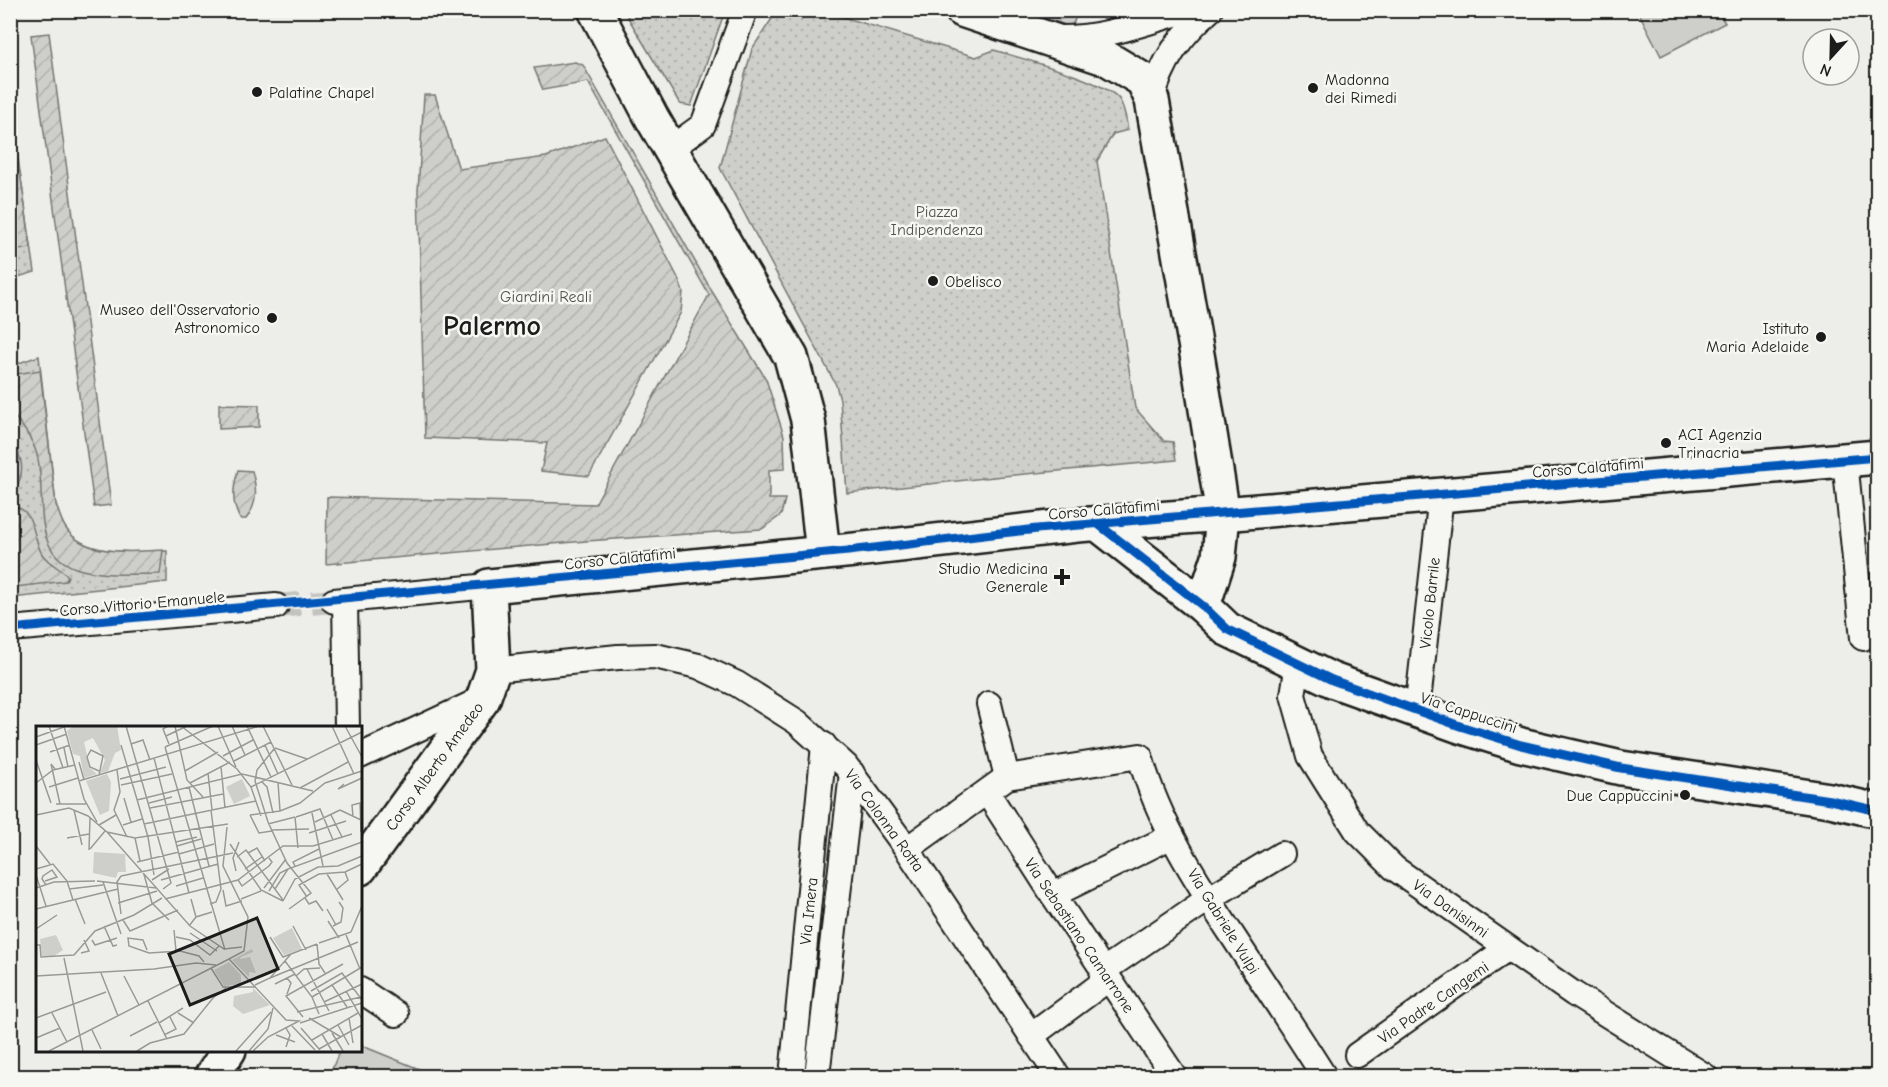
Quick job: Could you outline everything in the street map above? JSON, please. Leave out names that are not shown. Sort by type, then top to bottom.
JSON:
[{"type":"main road","points":[[595,10],[652,118],[791,357],[808,420],[822,553]]},
{"type":"main road","points":[[962,10],[1108,59],[1143,80],[1152,100],[1223,514],[1219,557],[1203,606]]},
{"type":"main road","name":"Corso Calatafimi","points":[[489,586],[1098,524],[1878,457]]},
{"type":"main road","name":"Via Cappuccini","points":[[1098,524],[1203,606],[1227,629],[1332,680],[1521,745],[1621,768],[1830,800],[1878,811]]},
{"type":"main road","points":[[488,684],[489,586]]},
{"type":"main road","name":"Corso Alberto Amedeo","points":[[362,865],[488,684]]},
{"type":"main road","points":[[212,1077],[228,1051]]},
{"type":"street","points":[[670,149],[704,125],[744,10]]},
{"type":"street","points":[[1043,38],[1078,38],[1097,35],[1188,10]]},
{"type":"street","points":[[1152,100],[1157,79],[1171,51],[1192,26],[1210,10]]},
{"type":"street","points":[[1845,460],[1863,638]]},
{"type":"street","name":"Vicolo Barrile","points":[[1417,711],[1441,495]]},
{"type":"street","name":"Corso Calatafimi","points":[[346,726],[339,600],[489,586]]},
{"type":"street","name":"Corso Vittorio Emanuele","points":[[10,629],[276,606]]},
{"type":"street","name":"Via Colonna Rotta","points":[[362,755],[488,684],[618,657],[655,656],[698,666],[737,684],[797,722],[852,773],[907,849],[1058,1077]]},
{"type":"street","name":"Via Danisinni","points":[[1298,664],[1293,695],[1310,756],[1358,831],[1394,868],[1574,994],[1705,1077]]},
{"type":"street","points":[[907,849],[1007,777],[989,704]]},
{"type":"street","name":"Via Imera","points":[[792,1077],[824,746]]},
{"type":"street","name":"Via Gabriele Vulpi","points":[[1007,777],[1140,756],[1144,771],[1172,836],[1209,899],[1323,1076]]},
{"type":"street","points":[[818,1077],[852,773]]},
{"type":"street","name":"Via Sebastiano Camarrone","points":[[987,792],[1174,1077]]},
{"type":"street","points":[[1053,895],[1172,836]]},
{"type":"street","points":[[1031,1036],[1100,985],[1104,970],[1209,899],[1282,854]]},
{"type":"street","name":"Via Padre Cangemi","points":[[1357,1055],[1508,948]]},
{"type":"street","points":[[362,991],[396,1014]]},
{"type":"green space","points":[[624,11],[725,11],[691,106],[680,104]]},
{"type":"green space","name":"Piazza Indipendenza","points":[[777,11],[823,11],[976,57],[994,50],[1081,78],[1111,92],[1119,99],[1128,130],[1113,134],[1097,161],[1135,408],[1164,441],[1173,442],[1176,460],[847,493],[840,400],[836,385],[720,168],[752,49]]},
{"type":"green space","points":[[1021,11],[1078,11],[1072,27]]},
{"type":"green space","points":[[1638,11],[1718,11],[1725,23],[1661,56]]},
{"type":"green space","points":[[49,33],[111,505],[94,507],[31,35]]},
{"type":"green space","points":[[575,62],[583,65],[713,293],[766,379],[784,436],[785,469],[769,470],[769,499],[785,499],[781,515],[762,529],[586,541],[326,564],[327,497],[595,504],[709,295],[588,82],[543,90],[534,68]]},
{"type":"green space","name":"Giardini Reali","points":[[424,95],[435,95],[459,169],[546,157],[605,136],[678,278],[683,292],[681,312],[589,476],[541,471],[547,443],[425,438],[418,191]]},
{"type":"green space","points":[[10,105],[35,272],[11,279],[10,279]]},
{"type":"green space","points":[[10,169],[20,172],[31,248],[19,250],[11,230]]},
{"type":"green space","points":[[39,356],[56,505],[65,527],[74,538],[106,550],[167,551],[167,582],[11,598],[10,366]]},
{"type":"green space","points":[[40,370],[56,505],[64,525],[73,537],[96,548],[123,552],[163,550],[160,574],[111,574],[82,570],[65,563],[53,552],[46,538],[43,523],[37,455],[27,432],[11,413],[11,375]]},
{"type":"green space","points":[[219,404],[259,405],[259,427],[219,429]]},
{"type":"green space","points":[[10,440],[17,451],[22,467],[17,486],[10,488]]},
{"type":"green space","points":[[238,470],[252,471],[255,484],[253,507],[246,519],[240,519],[234,501]]},
{"type":"green space","points":[[11,506],[19,508],[29,517],[42,554],[68,576],[66,581],[11,586]]},
{"type":"green space","points":[[362,1046],[429,1073],[428,1076],[329,1076],[340,1051],[362,1051]]},
{"type":"tunnel","points":[[276,606],[334,601]]},
{"type":"cycle path","points":[[10,629],[827,553],[1048,528],[1878,457]]},
{"type":"cycle path","points":[[1098,524],[1203,606],[1227,629],[1332,680],[1460,726],[1521,745],[1621,768],[1830,800],[1878,811]]},
{"type":"place","name":"Madonna dei Rimedi","points":[[1313,88]]},
{"type":"place","name":"Palatine Chapel","points":[[257,92]]},
{"type":"place","name":"Obelisco","points":[[933,281]]},
{"type":"place","name":"Museo dell'Osservatorio Astronomico","points":[[272,318]]},
{"type":"place","name":"Istituto Maria Adelaide","points":[[1821,337]]},
{"type":"place","name":"ACI Agenzia Trinacria","points":[[1666,443]]},
{"type":"place","name":"Studio Medicina Generale","points":[[1062,577]]},
{"type":"place","name":"Due Cappuccini","points":[[1685,795]]},
{"type":"district","name":"Palermo","points":[[492,325]]}]
